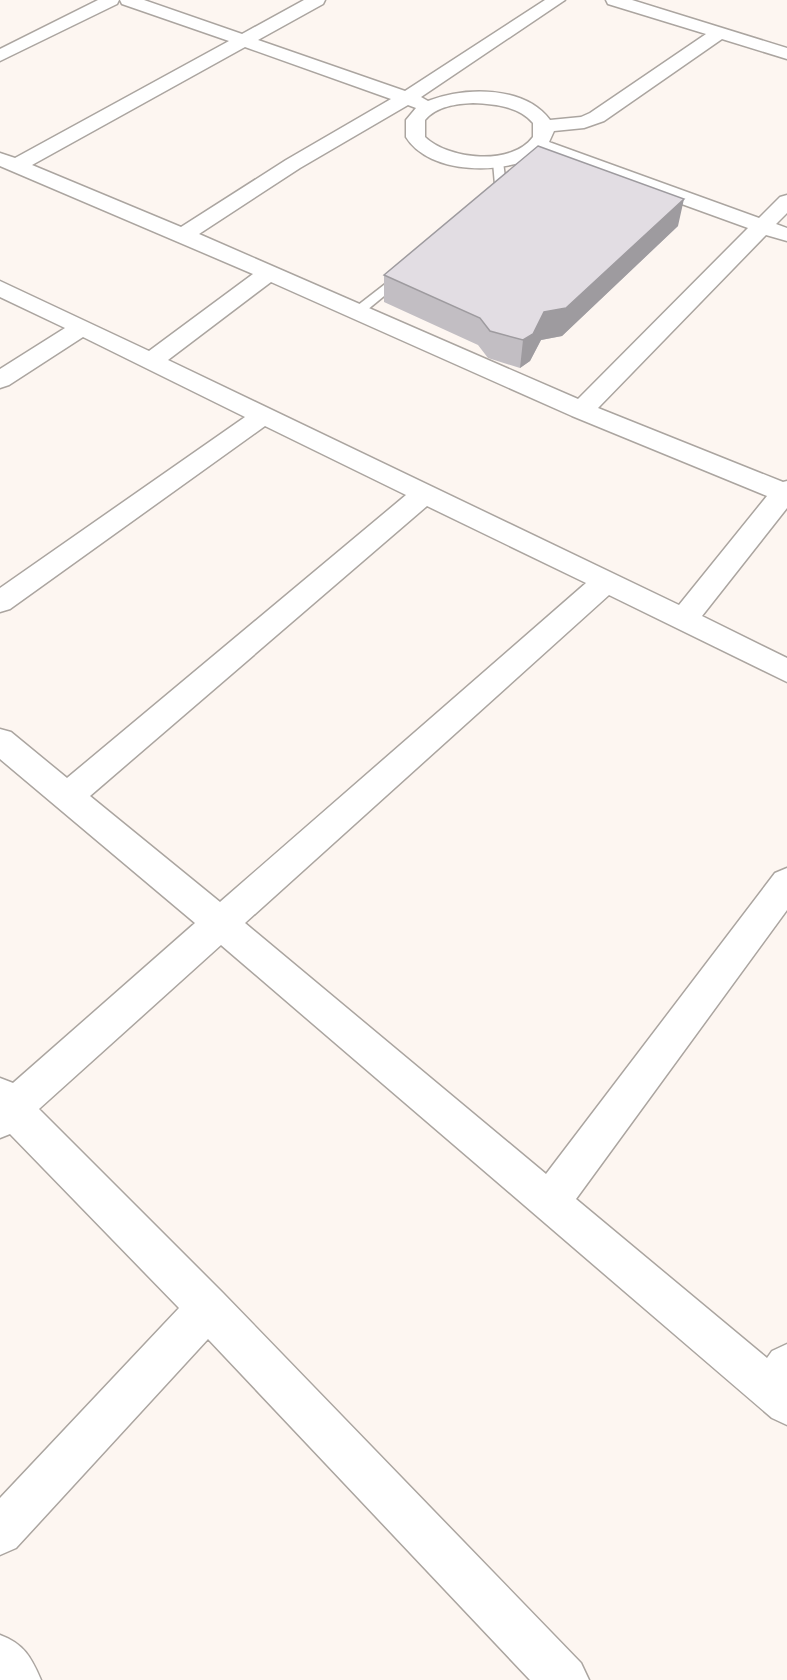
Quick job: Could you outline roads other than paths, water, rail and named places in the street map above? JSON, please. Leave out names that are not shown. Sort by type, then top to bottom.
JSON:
[{"type":"street","points":[[0,56],[111,0]]},
{"type":"street","points":[[128,0],[430,107]]},
{"type":"street","points":[[8,163],[317,0]]},
{"type":"street","points":[[183,236],[293,164],[407,98],[557,0]]},
{"type":"street","points":[[614,0],[646,4],[719,33],[787,54]]},
{"type":"street","points":[[541,135],[540,119],[530,110],[495,98],[473,97],[453,99],[421,112],[414,122],[413,133],[420,144],[434,153],[454,160],[498,162],[519,157],[541,135],[597,117],[719,33]]},
{"type":"street","points":[[0,38],[23,44]]},
{"type":"street","points":[[541,135],[787,236]]},
{"type":"street","points":[[8,163],[269,273],[581,410],[786,491],[683,620]]},
{"type":"street","points":[[581,410],[787,201]]},
{"type":"street","points":[[151,361],[269,273]]},
{"type":"street","points":[[0,288],[787,671]]},
{"type":"street","points":[[0,380],[81,327]]},
{"type":"street","points":[[0,602],[263,416]]},
{"type":"street","points":[[67,797],[424,494]]},
{"type":"street","points":[[560,1679],[208,1308],[4,1108],[220,923],[606,581]]},
{"type":"street","points":[[0,741],[220,923],[549,1203],[782,1386]]},
{"type":"street","points":[[549,1203],[787,883]]},
{"type":"street","points":[[0,1532],[208,1308]]},
{"type":"street","points":[[0,1659],[16,1680]]},
{"type":"lane","points":[[484,209],[499,193],[502,179],[498,162]]},
{"type":"lane","points":[[357,312],[409,270]]}]
